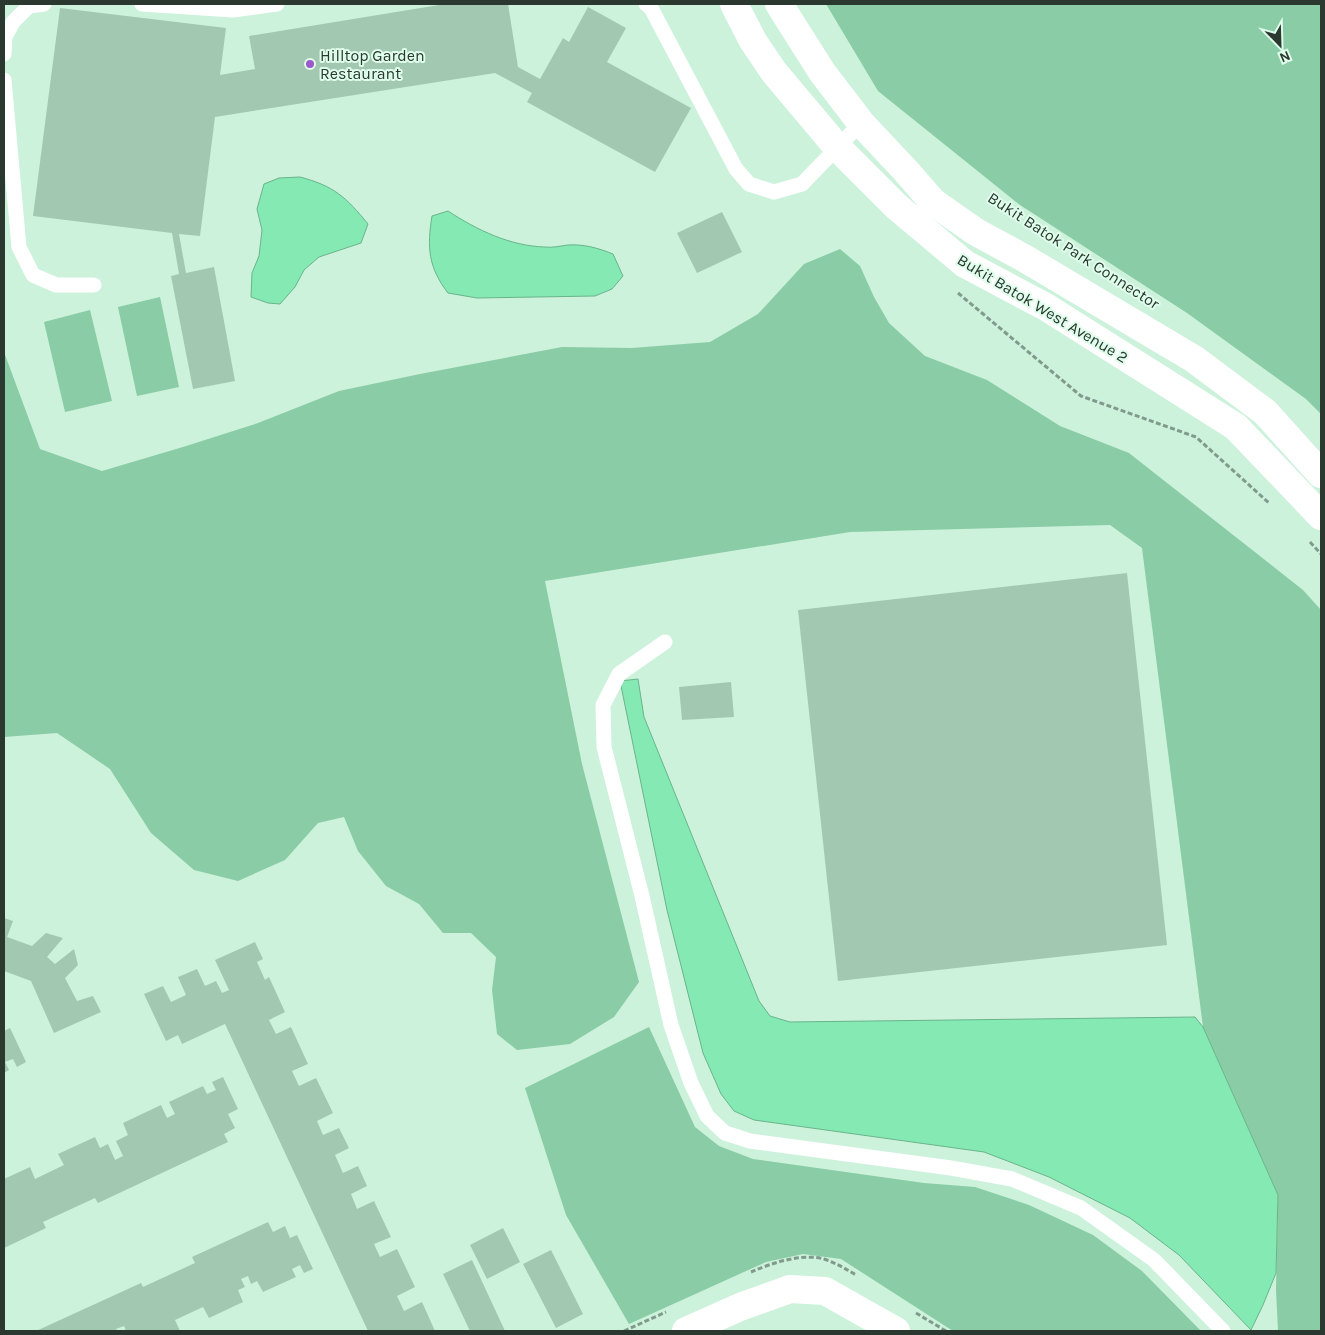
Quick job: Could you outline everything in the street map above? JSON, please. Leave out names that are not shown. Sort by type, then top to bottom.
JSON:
[{"type":"main road","name":"Bukit Batok West Avenue 2","points":[[734,4],[753,41],[774,72],[837,147],[897,207],[965,264],[1046,307],[1236,427],[1313,526]]},
{"type":"main road","name":"Bukit Batok West Avenue 2","points":[[779,4],[822,72],[861,123],[933,202],[976,232],[1024,258],[1194,359],[1265,412],[1321,474]]},
{"type":"main road","points":[[686,1331],[740,1307],[790,1289],[825,1291],[896,1331]]},
{"type":"lane","points":[[4,54],[5,37],[13,22],[29,6],[44,4]]},
{"type":"lane","points":[[142,4],[233,10],[277,4]]},
{"type":"lane","points":[[646,4],[651,8],[736,170],[749,184],[774,192],[802,184],[861,123]]},
{"type":"lane","points":[[4,80],[19,247],[33,275],[56,285],[94,285]]},
{"type":"lane","points":[[665,642],[619,674],[603,705],[604,747],[642,896],[671,1025],[691,1083],[707,1116],[726,1133],[750,1141],[951,1168],[1012,1179],[1080,1208],[1154,1260],[1223,1331]]},
{"type":"path","points":[[1081,396],[1196,437],[1271,505]]},
{"type":"path","points":[[1313,526],[1321,554]]},
{"type":"shaded area","points":[[826,4],[1321,4],[1321,414],[1306,399],[1187,313],[1020,205],[878,91]]},
{"type":"shaded area","points":[[300,177],[312,180],[331,189],[346,200],[368,224],[361,243],[319,257],[304,270],[295,287],[280,304],[268,303],[251,297],[252,273],[259,256],[262,230],[257,209],[264,184],[279,178]]},
{"type":"shaded area","points":[[448,211],[470,225],[494,236],[519,244],[548,247],[580,245],[613,254],[623,276],[612,289],[595,296],[477,298],[448,293],[436,274],[433,265],[430,237],[432,216]]},
{"type":"shaded area","points":[[840,249],[860,266],[874,297],[889,323],[925,356],[987,380],[1060,426],[1129,453],[1303,590],[1321,610],[1321,1331],[1278,1331],[1276,1290],[1278,1195],[1203,1027],[1142,548],[1110,525],[850,532],[545,581],[582,764],[639,982],[614,1017],[570,1044],[517,1050],[497,1034],[492,990],[496,957],[471,933],[443,933],[419,904],[386,886],[358,851],[344,817],[318,823],[285,860],[238,881],[194,870],[151,833],[110,769],[57,733],[4,737],[4,352],[40,449],[102,471],[258,423],[339,391],[562,347],[632,348],[710,342],[758,314],[804,264]]},
{"type":"shaded area","points":[[160,297],[179,387],[137,396],[118,307]]},
{"type":"shaded area","points":[[90,310],[112,401],[65,412],[44,322]]},
{"type":"shaded area","points":[[638,679],[644,717],[759,1001],[770,1016],[790,1022],[1195,1017],[1203,1027],[1278,1195],[1276,1273],[1251,1330],[1179,1255],[1130,1218],[1049,1177],[984,1152],[754,1120],[734,1111],[721,1094],[703,1053],[667,910],[620,681]]},
{"type":"shaded area","points":[[649,1027],[695,1127],[719,1146],[753,1159],[924,1183],[975,1187],[1029,1205],[1093,1235],[1142,1271],[1201,1331],[953,1331],[841,1259],[803,1254],[766,1262],[629,1324],[566,1215],[525,1088]]},
{"type":"building","points":[[445,4],[508,4],[518,67],[540,79],[563,38],[569,42],[588,7],[626,28],[607,62],[691,108],[655,172],[527,102],[532,93],[495,73],[215,117],[200,236],[179,234],[186,273],[214,267],[235,381],[193,389],[171,276],[179,274],[172,233],[33,216],[60,8],[226,28],[220,75],[255,69],[249,36]]},
{"type":"building","points":[[722,212],[742,252],[697,273],[677,233]]},
{"type":"building","points":[[1127,573],[1167,945],[838,981],[798,610]]},
{"type":"building","points":[[731,682],[734,717],[682,720],[679,687]]},
{"type":"building","points":[[4,918],[13,921],[7,937],[32,946],[46,933],[63,938],[47,957],[55,964],[74,949],[78,965],[65,978],[77,1001],[93,996],[101,1012],[54,1033],[31,981],[4,971]]},
{"type":"building","points":[[255,942],[263,959],[257,962],[265,980],[269,977],[285,1012],[269,1020],[276,1034],[291,1027],[308,1064],[292,1071],[299,1086],[316,1078],[333,1113],[317,1121],[323,1135],[339,1128],[349,1148],[335,1155],[343,1173],[358,1166],[367,1186],[351,1194],[357,1209],[374,1201],[391,1237],[374,1244],[380,1257],[397,1249],[415,1287],[397,1296],[404,1311],[422,1302],[435,1331],[368,1331],[225,1024],[182,1044],[178,1035],[166,1041],[144,994],[163,986],[171,1002],[186,995],[178,977],[197,969],[205,986],[216,981],[222,993],[229,990],[215,960]]},
{"type":"building","points":[[10,1028],[26,1062],[17,1067],[13,1059],[5,1062],[9,1070],[4,1073],[4,1031]]},
{"type":"building","points":[[223,1077],[238,1109],[228,1114],[235,1128],[224,1134],[228,1142],[98,1203],[95,1198],[43,1222],[46,1228],[4,1248],[4,1179],[30,1167],[35,1179],[64,1165],[58,1154],[95,1137],[100,1148],[108,1144],[115,1160],[123,1156],[116,1141],[128,1135],[123,1123],[161,1105],[167,1118],[175,1114],[169,1102],[203,1086],[207,1094],[216,1090],[212,1082]]},
{"type":"building","points":[[268,1222],[273,1232],[285,1226],[290,1238],[297,1235],[313,1269],[304,1273],[300,1265],[292,1269],[296,1277],[263,1292],[257,1281],[251,1284],[248,1276],[241,1279],[245,1287],[238,1290],[243,1302],[209,1318],[203,1307],[175,1320],[180,1331],[126,1331],[124,1326],[116,1329],[117,1331],[36,1331],[141,1283],[143,1287],[195,1263],[192,1257]]},
{"type":"building","points":[[503,1228],[520,1262],[487,1279],[470,1245]]},
{"type":"building","points":[[551,1250],[583,1314],[556,1328],[523,1264]]},
{"type":"building","points":[[472,1260],[505,1331],[470,1331],[443,1274]]},
{"type":"place","name":"Hilltop Garden Restaurant","points":[[310,64]]}]
